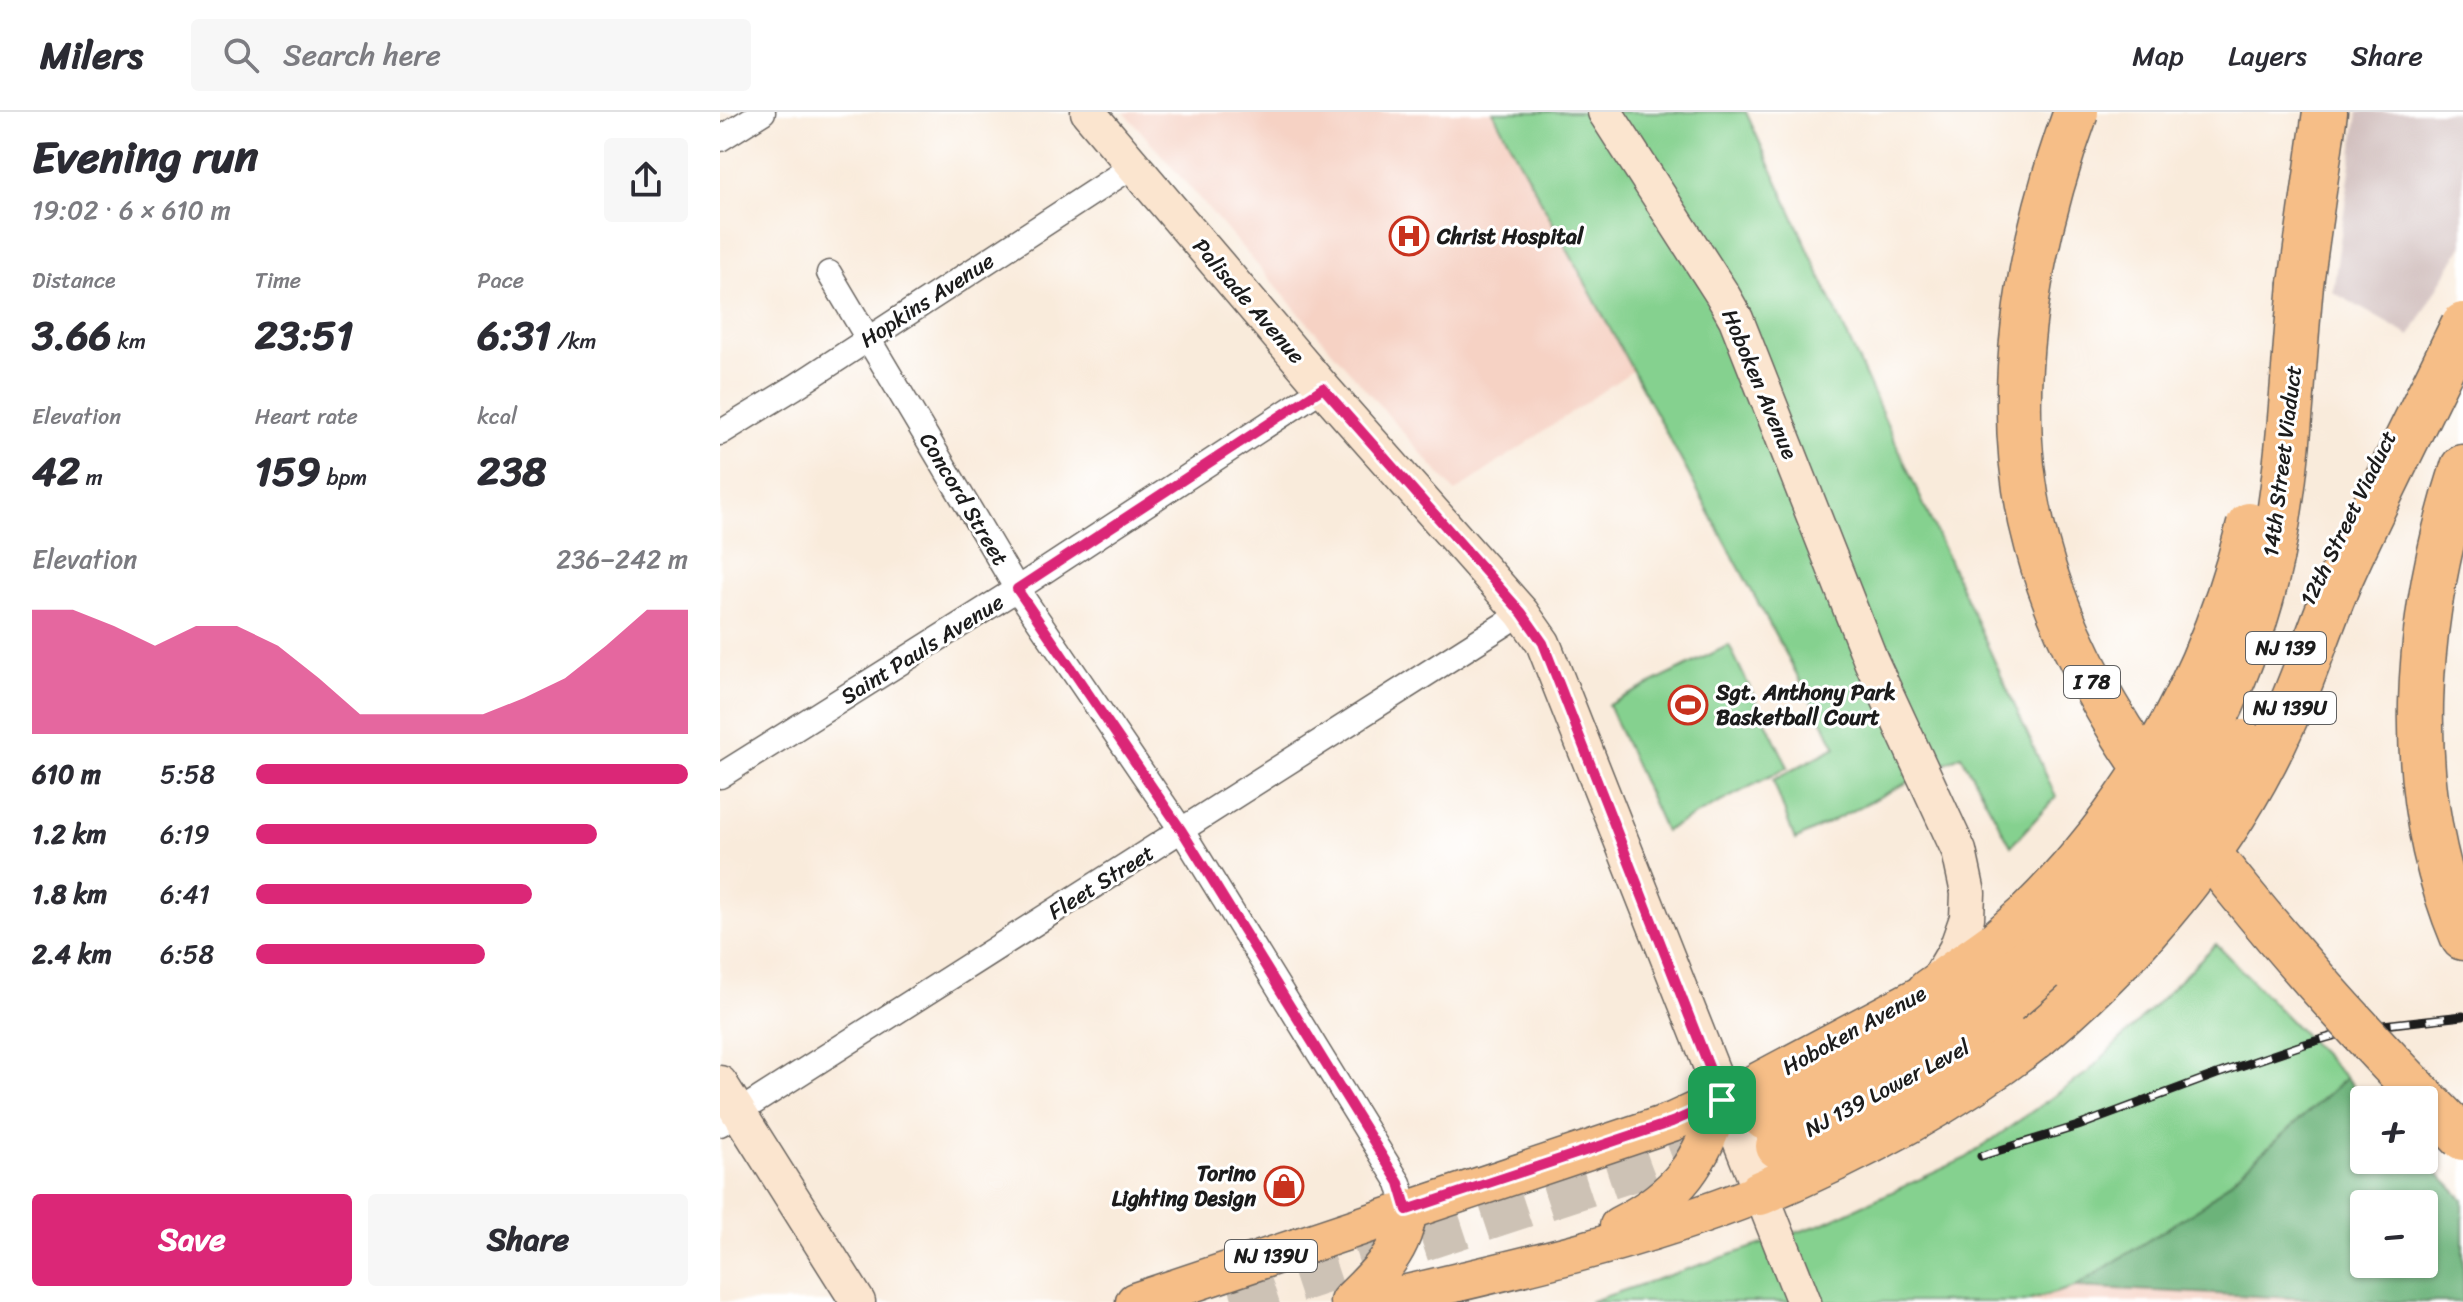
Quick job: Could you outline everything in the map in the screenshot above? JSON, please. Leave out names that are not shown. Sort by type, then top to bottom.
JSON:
[{"type":"highway","name":"I 78","points":[[2076,112],[2058,164],[2037,245],[2025,325],[2021,384],[2022,448],[2028,507],[2036,544],[2058,609],[2092,683],[2112,717],[2188,829],[2341,1011],[2463,1138]]},
{"type":"highway","name":"NJ 139U","points":[[1929,991],[1996,943],[2050,940],[2085,853],[2129,796],[2175,721],[2206,657],[2230,594],[2265,459],[2301,284],[2325,112]]},
{"type":"highway","name":"12th Street Viaduct","points":[[2050,940],[2149,881],[2186,832],[2229,765],[2262,701],[2350,506],[2463,301]]},
{"type":"highway","name":"NJ 139U","points":[[1760,1193],[1862,1146],[1979,1079],[2036,1037],[2097,984],[2149,931],[2192,878],[2246,797],[2284,723],[2352,553],[2463,325]]},
{"type":"highway","points":[[2463,467],[2445,526],[2429,610],[2421,726],[2424,785],[2433,840],[2448,898],[2463,938]]},
{"type":"highway","name":"NJ 139 Lower Level","points":[[1772,1132],[1862,1107],[1988,1032],[2050,940]]},
{"type":"main road","name":"Palisade Avenue","points":[[1088,112],[1323,388],[1522,613],[1550,658],[1804,1302]]},
{"type":"main road","name":"Hoboken Avenue","points":[[1135,1302],[1672,1122],[1722,1100],[1929,991],[1942,976],[1956,949],[1967,918],[1968,893],[1959,851],[1862,639],[1736,319],[1605,112]]},
{"type":"main road","points":[[720,1083],[729,1118],[858,1302]]},
{"type":"main road","points":[[1553,1260],[1640,1215],[1665,1196],[1698,1160],[1722,1100]]},
{"type":"main road","name":"NJ 139U","points":[[1372,1302],[1553,1260],[1720,1209],[1760,1193]]},
{"type":"main road","points":[[1349,1302],[1381,1270],[1391,1255],[1407,1225],[1407,1210]]},
{"type":"street","points":[[720,139],[763,112]]},
{"type":"street","name":"Hopkins Avenue","points":[[720,433],[1133,166]]},
{"type":"street","name":"Concord Street","points":[[829,273],[1017,589],[1182,831],[1399,1183],[1407,1210]]},
{"type":"street","name":"Saint Pauls Avenue","points":[[720,776],[1017,589],[1323,388]]},
{"type":"street","name":"Fleet Street","points":[[729,1118],[1522,613]]},
{"type":"shaded area","name":"Christ Hospital","points":[[1124,112],[1526,112],[1648,360],[1455,492]]},
{"type":"shaded area","points":[[2358,112],[2463,112],[2463,244],[2410,336],[2333,292]]},
{"type":"shaded area","points":[[2075,1287],[2374,1301],[2374,1302],[2024,1302]]},
{"type":"green space","points":[[1493,112],[1746,112],[2056,797],[2011,846],[1961,755],[1795,840],[1773,780],[1836,747]]},
{"type":"green space","points":[[1729,645],[1788,767],[1665,831],[1608,705]]},
{"type":"green space","points":[[2216,944],[2346,1078],[2204,1205],[2075,1287],[2024,1302],[1589,1302],[1822,1224],[1966,1158],[2088,1072]]},
{"type":"green space","points":[[2346,1078],[2354,1086],[2350,1086],[2350,1174],[2438,1173],[2463,1199],[2463,1302],[2374,1302],[2075,1287],[2204,1205]]},
{"type":"tunnel","points":[[1233,1302],[1643,1166],[1733,1132]]},
{"type":"railway","points":[[1981,1156],[2078,1126],[2305,1044],[2365,1027],[2463,1016]]},
{"type":"place","name":"Christ Hospital","points":[[1409,236]]},
{"type":"place","name":"Sgt. Anthony Park Basketball Court","points":[[1688,705]]},
{"type":"place","name":"Torino Lighting Design","points":[[1284,1186]]},
{"type":"route","points":[[1323,388],[1522,613],[1543,643],[1722,1100],[1672,1122],[1407,1210],[1399,1183],[1182,831],[1017,589],[1323,388]]}]
